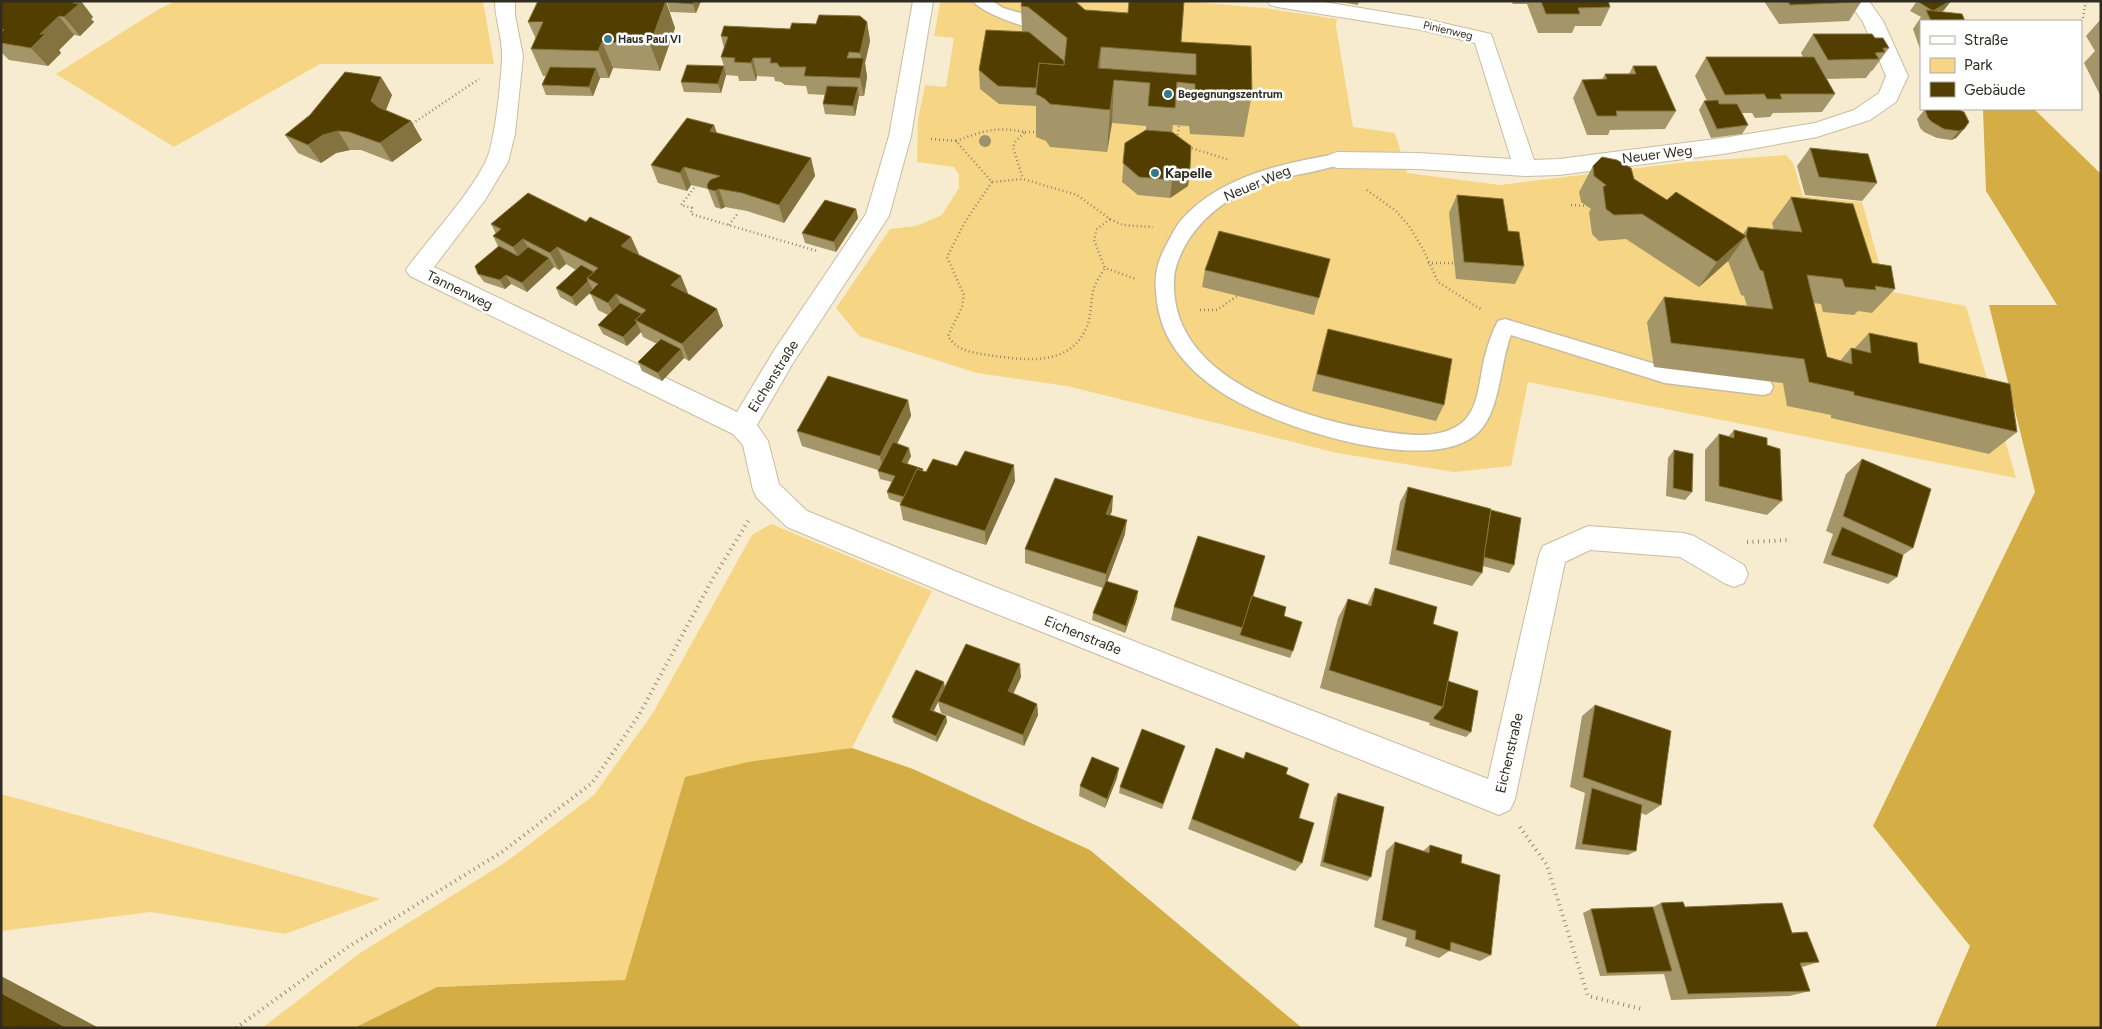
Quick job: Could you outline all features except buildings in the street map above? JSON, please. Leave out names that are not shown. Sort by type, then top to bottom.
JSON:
[{"type":"street","name":"Tannenweg","points":[[505,1],[505,15],[512,56],[504,134],[497,162],[478,194],[418,270],[742,426]]},
{"type":"street","name":"Eichenstraße","points":[[924,1],[900,136],[877,216],[784,356],[742,426],[755,441],[767,490],[797,519],[976,593],[1499,799],[1553,555],[1588,538],[1684,545],[1734,574]]},
{"type":"street","name":"Pinienweg","points":[[1277,1],[1421,24],[1484,39],[1525,168]]},
{"type":"street","name":"Neuer Weg","points":[[1337,160],[1418,161],[1525,168],[1559,167],[1724,146],[1817,130],[1862,115],[1888,97],[1897,76],[1873,21],[1858,1]]},
{"type":"lane","points":[[981,1],[997,11],[1064,31]]},
{"type":"lane","name":"Neuer Weg","points":[[1337,160],[1294,167],[1235,189],[1209,205],[1189,223],[1167,259],[1164,284],[1167,311],[1183,346],[1213,375],[1251,400],[1289,416],[1355,435],[1414,444],[1444,441],[1466,431],[1481,412],[1497,347],[1505,326]]},
{"type":"lane","points":[[1505,326],[1665,375],[1762,387]]},
{"type":"path","points":[[2083,18],[2086,1]]},
{"type":"path","points":[[402,131],[512,56]]},
{"type":"path","points":[[1176,143],[1179,126]]},
{"type":"path","points":[[900,136],[956,141],[987,128],[1002,127],[1036,132]]},
{"type":"path","points":[[1023,180],[1013,147],[1015,142],[1026,132]]},
{"type":"path","points":[[956,141],[992,182]]},
{"type":"path","points":[[1185,146],[1224,160],[1233,161]]},
{"type":"path","points":[[1337,160],[1352,180],[1396,211],[1409,226],[1423,249],[1438,282],[1505,326]]},
{"type":"path","points":[[992,182],[1023,180],[1077,195],[1123,225],[1139,228],[1189,223]]},
{"type":"path","points":[[992,182],[965,222],[947,257],[951,270],[964,295],[963,304],[948,336],[952,344],[961,350],[993,356],[1042,360],[1058,358],[1073,349],[1087,327],[1095,288],[1105,268]]},
{"type":"path","points":[[694,188],[681,205],[692,208],[691,214],[849,260]]},
{"type":"path","points":[[1570,205],[1586,206]]},
{"type":"path","points":[[729,225],[738,213]]},
{"type":"path","points":[[1110,218],[1097,229],[1094,240],[1105,268],[1137,280],[1164,284]]},
{"type":"path","points":[[1428,263],[1454,263]]},
{"type":"path","points":[[1167,311],[1217,310],[1237,296]]},
{"type":"path","points":[[236,1028],[348,947],[502,852],[592,783],[639,715],[712,580],[767,490]]},
{"type":"path","points":[[1499,799],[1547,865],[1588,996],[1642,1009]]},
{"type":"green space","points":[[176,1],[483,1],[494,64],[320,64],[174,147],[56,74],[159,9]]},
{"type":"green space","points":[[943,1],[1182,1],[1264,8],[1337,19],[1336,26],[1353,127],[1395,133],[1407,173],[1500,185],[1687,162],[1786,155],[1793,163],[1803,196],[1862,202],[1887,291],[1966,306],[2016,478],[1528,382],[1511,466],[1454,472],[1337,453],[1067,386],[977,373],[859,336],[836,308],[890,229],[916,226],[942,215],[959,188],[959,175],[954,167],[917,162],[918,119],[925,85],[946,87],[954,38],[934,36],[940,3]]},
{"type":"green space","points":[[771,524],[932,591],[852,748],[685,777],[625,981],[437,987],[354,1028],[262,1028],[360,953],[506,862],[594,795],[653,713],[752,535]]},
{"type":"green space","points":[[1,794],[380,899],[285,934],[151,912],[1,931]]},
{"type":"shaded area","points":[[1983,110],[2035,110],[2101,174],[2101,1028],[1935,1028],[1970,946],[1873,826],[2035,492],[1989,305],[2057,305],[1986,191]]},
{"type":"shaded area","points":[[852,748],[913,769],[1090,850],[1302,1028],[354,1028],[437,987],[625,980],[685,777],[748,762]]},
{"type":"place","name":"Haus Paul VI","points":[[608,39]]},
{"type":"place","name":"Begegnungszentrum","points":[[1168,94]]},
{"type":"place","name":"Kapelle","points":[[1155,173]]}]
